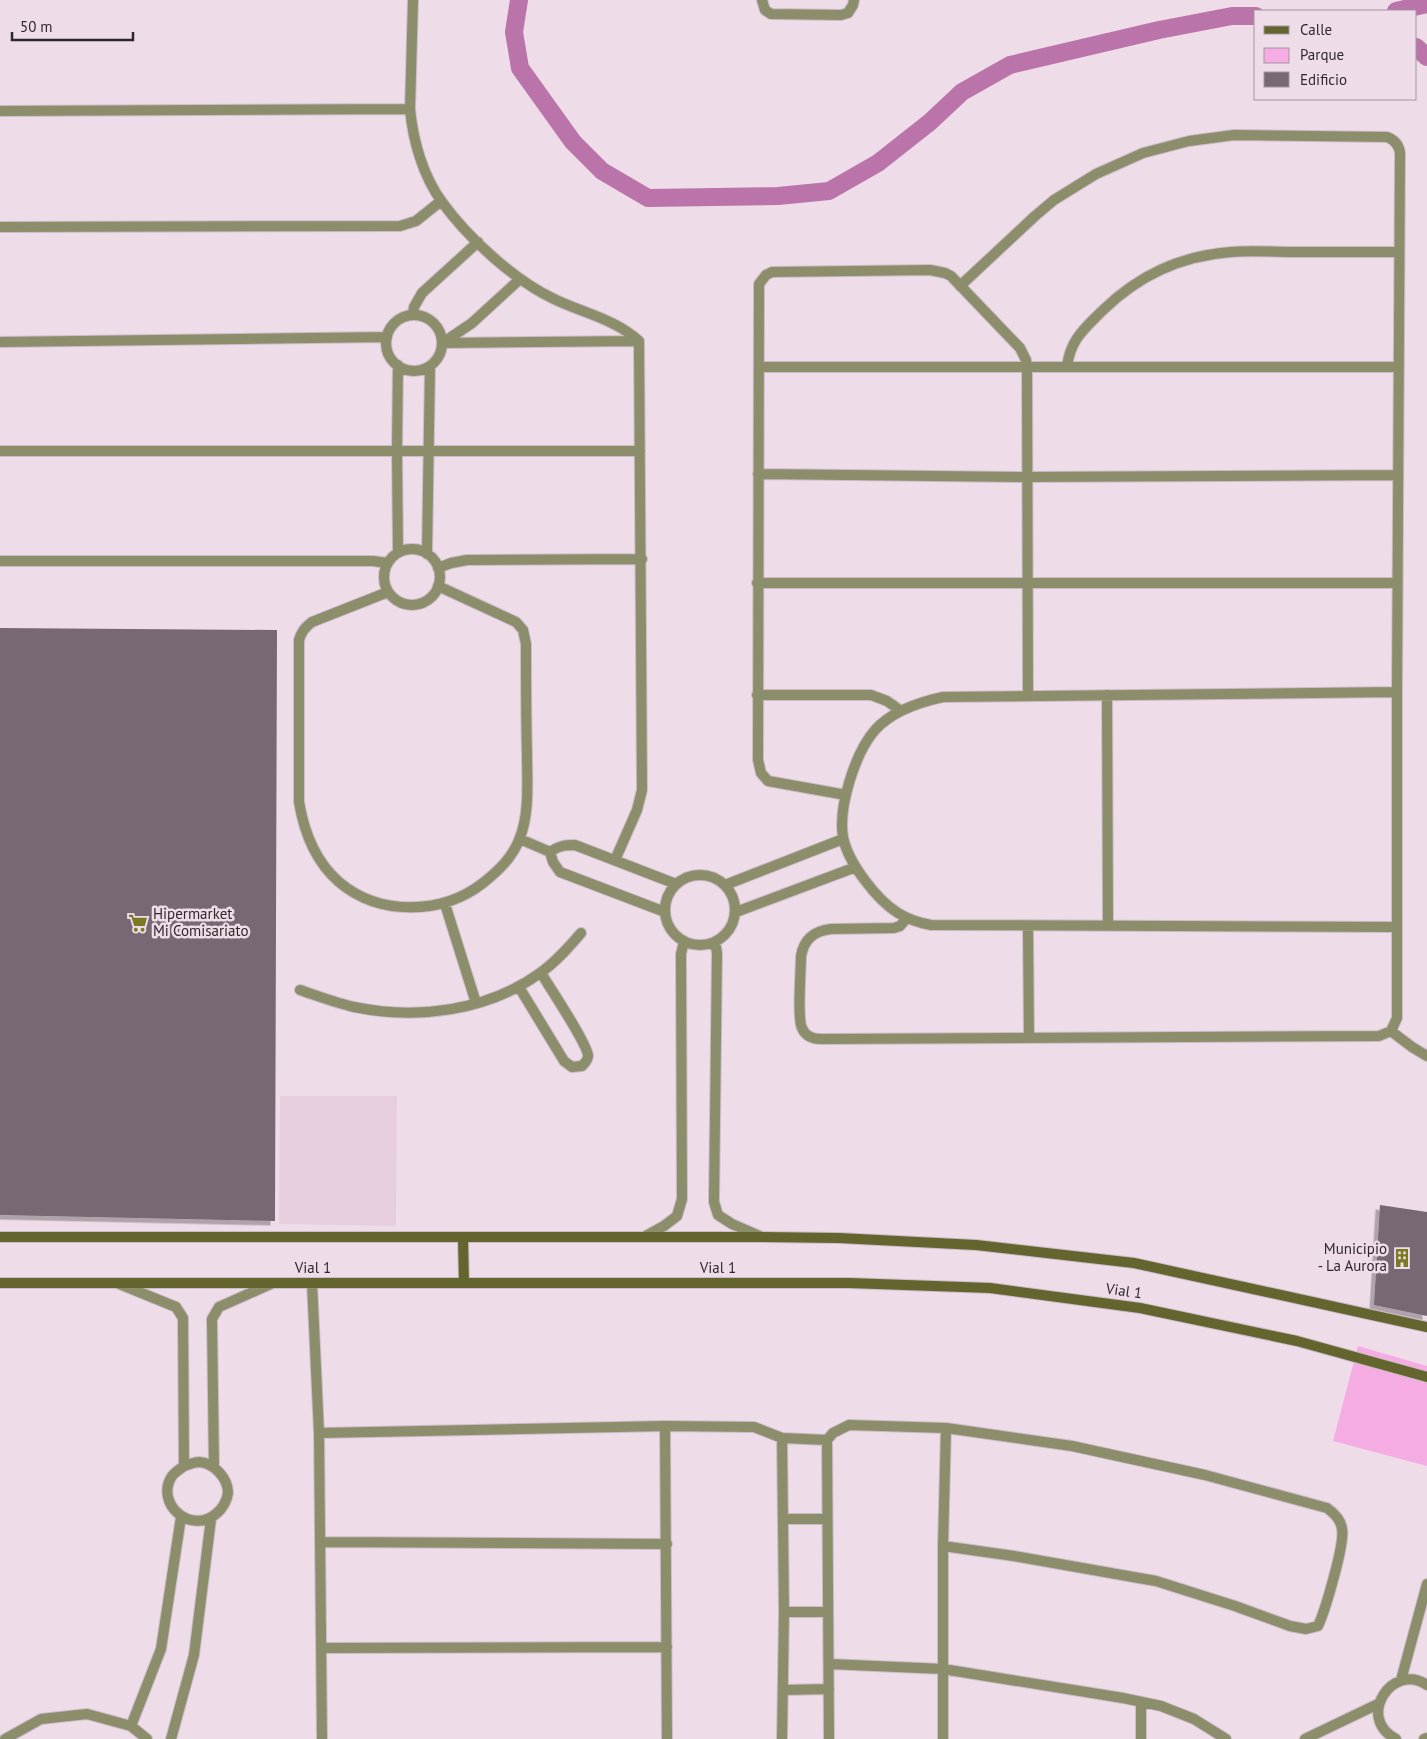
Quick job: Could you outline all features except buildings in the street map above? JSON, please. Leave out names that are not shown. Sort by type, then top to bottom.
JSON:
[{"type":"street","points":[[413,0],[410,109],[416,146],[441,201],[478,242],[520,279],[553,299],[622,328],[639,341]]},
{"type":"street","points":[[762,0],[765,10],[771,14],[837,15],[848,12],[854,0]]},
{"type":"street","points":[[0,110],[410,109]]},
{"type":"street","points":[[907,918],[900,926],[894,928],[831,928],[814,934],[808,939],[803,946],[801,956],[800,1022],[806,1034],[816,1039],[1379,1036],[1391,1031],[1397,1018],[1397,583],[1400,153],[1398,145],[1387,137],[1234,135],[1204,138],[1167,146],[1127,160],[1096,174],[1054,200],[960,286]]},
{"type":"street","points":[[0,226],[400,226],[416,221],[441,201]]},
{"type":"street","points":[[413,315],[414,307],[422,293],[478,242]]},
{"type":"street","points":[[1066,367],[1072,342],[1116,297],[1143,278],[1186,260],[1232,252],[1399,252]]},
{"type":"street","points":[[846,795],[768,780],[764,777],[759,767],[758,760],[759,284],[762,279],[772,272],[930,270],[945,273],[1020,348],[1027,367],[1028,696]]},
{"type":"street","points":[[443,343],[472,324],[520,279]]},
{"type":"street","points":[[413,315],[430,319],[437,326],[443,343],[441,352],[436,360],[430,366],[419,370],[408,370],[398,365],[388,353],[386,345],[390,329],[396,322],[404,317],[413,315]]},
{"type":"street","points":[[0,342],[387,337]]},
{"type":"street","points":[[443,343],[639,341]]},
{"type":"street","points":[[615,860],[636,810],[642,790],[642,558],[639,341]]},
{"type":"street","points":[[398,365],[398,552]]},
{"type":"street","points":[[427,554],[430,366]]},
{"type":"street","points":[[759,367],[1399,367]]},
{"type":"street","points":[[0,451],[640,451]]},
{"type":"street","points":[[758,474],[1027,477],[1398,475]]},
{"type":"street","points":[[413,549],[427,554],[434,560],[438,568],[440,577],[438,586],[429,598],[416,604],[405,604],[396,600],[388,592],[384,583],[387,563],[398,552],[413,549]]},
{"type":"street","points":[[438,568],[467,560],[642,558]]},
{"type":"street","points":[[0,561],[373,561],[387,563]]},
{"type":"street","points":[[758,583],[1397,583]]},
{"type":"street","points":[[388,592],[312,622],[301,634],[299,640],[299,802],[306,832],[315,852],[331,874],[347,888],[370,900],[404,908],[427,908],[445,904],[466,895],[492,876],[510,857],[520,838],[524,823],[527,793],[526,637],[523,630],[516,622],[438,586]]},
{"type":"street","points":[[1397,692],[943,697],[901,711],[876,729],[855,764],[846,795],[842,820],[846,849],[856,867],[881,900],[907,918],[930,925],[1397,928]]},
{"type":"street","points":[[757,695],[871,695],[887,701],[901,711]]},
{"type":"street","points":[[1107,695],[1108,926]]},
{"type":"street","points":[[520,838],[550,852],[553,862],[560,872],[665,912]]},
{"type":"street","points":[[726,885],[843,838]]},
{"type":"street","points":[[550,852],[560,846],[575,846],[676,884]]},
{"type":"street","points":[[736,912],[856,867]]},
{"type":"street","points":[[704,875],[716,878],[726,885],[734,898],[736,912],[733,924],[726,935],[715,942],[705,945],[694,945],[674,934],[667,924],[665,912],[666,900],[676,884],[692,876],[704,875]]},
{"type":"street","points":[[445,904],[476,1003]]},
{"type":"street","points":[[1028,926],[1029,1038]]},
{"type":"street","points":[[300,990],[355,1007],[399,1012],[422,1013],[440,1011],[476,1003],[518,987],[541,973],[568,949],[581,933]]},
{"type":"street","points":[[644,1237],[677,1216],[682,1199],[681,954],[684,941]]},
{"type":"street","points":[[715,942],[717,953],[714,1202],[718,1215],[732,1224],[762,1237]]},
{"type":"street","points":[[518,987],[564,1061],[572,1067],[582,1066],[587,1061],[588,1056],[583,1043],[541,973]]},
{"type":"street","points":[[1391,1031],[1412,1048],[1427,1056]]},
{"type":"street","name":"Vial 1","points":[[0,1237],[762,1237],[839,1238],[976,1245],[1134,1263],[1427,1327]]},
{"type":"street","points":[[463,1238],[464,1283]]},
{"type":"street","name":"Vial 1","points":[[0,1283],[849,1283],[990,1288],[1140,1308],[1297,1341],[1427,1377]]},
{"type":"street","points":[[117,1283],[176,1307],[183,1318],[184,1466]]},
{"type":"street","points":[[214,1467],[212,1319],[219,1307],[273,1283]]},
{"type":"street","points":[[312,1283],[319,1433],[322,1739]]},
{"type":"street","points":[[829,1739],[827,1440],[833,1433],[849,1425],[946,1428],[1072,1446],[1205,1475],[1327,1508],[1339,1519],[1343,1535],[1325,1612],[1318,1626],[1306,1629],[1290,1626],[1156,1581],[1014,1556],[943,1546]]},
{"type":"street","points":[[665,1426],[667,1739]]},
{"type":"street","points":[[319,1433],[754,1426],[782,1438],[827,1440]]},
{"type":"street","points":[[943,1739],[943,1546],[946,1428]]},
{"type":"street","points":[[782,1438],[784,1519],[784,1690],[782,1739]]},
{"type":"street","points":[[199,1462],[214,1467],[224,1478],[228,1494],[223,1508],[211,1519],[196,1522],[181,1517],[171,1506],[167,1491],[172,1476],[184,1466],[199,1462]]},
{"type":"street","points":[[131,1726],[161,1649],[181,1517]]},
{"type":"street","points":[[171,1739],[194,1655],[211,1519]]},
{"type":"street","points":[[784,1519],[827,1519]]},
{"type":"street","points":[[321,1542],[667,1544]]},
{"type":"street","points":[[1402,1680],[1427,1584]]},
{"type":"street","points":[[784,1612],[827,1612]]},
{"type":"street","points":[[321,1648],[667,1648]]},
{"type":"street","points":[[829,1664],[943,1669],[1141,1702],[1161,1706],[1194,1719],[1226,1739]]},
{"type":"street","points":[[1389,1738],[1381,1725],[1378,1711],[1378,1704],[1381,1698],[1389,1687],[1402,1680],[1412,1679],[1427,1685]]},
{"type":"street","points":[[784,1690],[829,1689]]},
{"type":"street","points":[[1141,1702],[1141,1739]]},
{"type":"street","points":[[1304,1739],[1378,1704]]},
{"type":"street","points":[[5,1739],[41,1719],[87,1714],[131,1726],[147,1739]]},
{"type":"shaded area","points":[[280,1096],[397,1096],[396,1226],[279,1224]]},
{"type":"green space","points":[[1358,1346],[1427,1366],[1427,1466],[1333,1441]]},
{"type":"waterway","points":[[519,0],[514,32],[520,68],[573,142],[602,171],[648,198],[778,196],[829,191],[878,163],[930,122],[962,92],[1010,65],[1159,30],[1232,16],[1254,16]]},
{"type":"waterway","points":[[1400,10],[1427,4]]},
{"type":"waterway","points":[[1417,48],[1427,57]]},
{"type":"place","name":"Hipermarket Mi Comisariato","points":[[138,923]]},
{"type":"place","name":"Municipio - La Aurora","points":[[1402,1258]]}]
